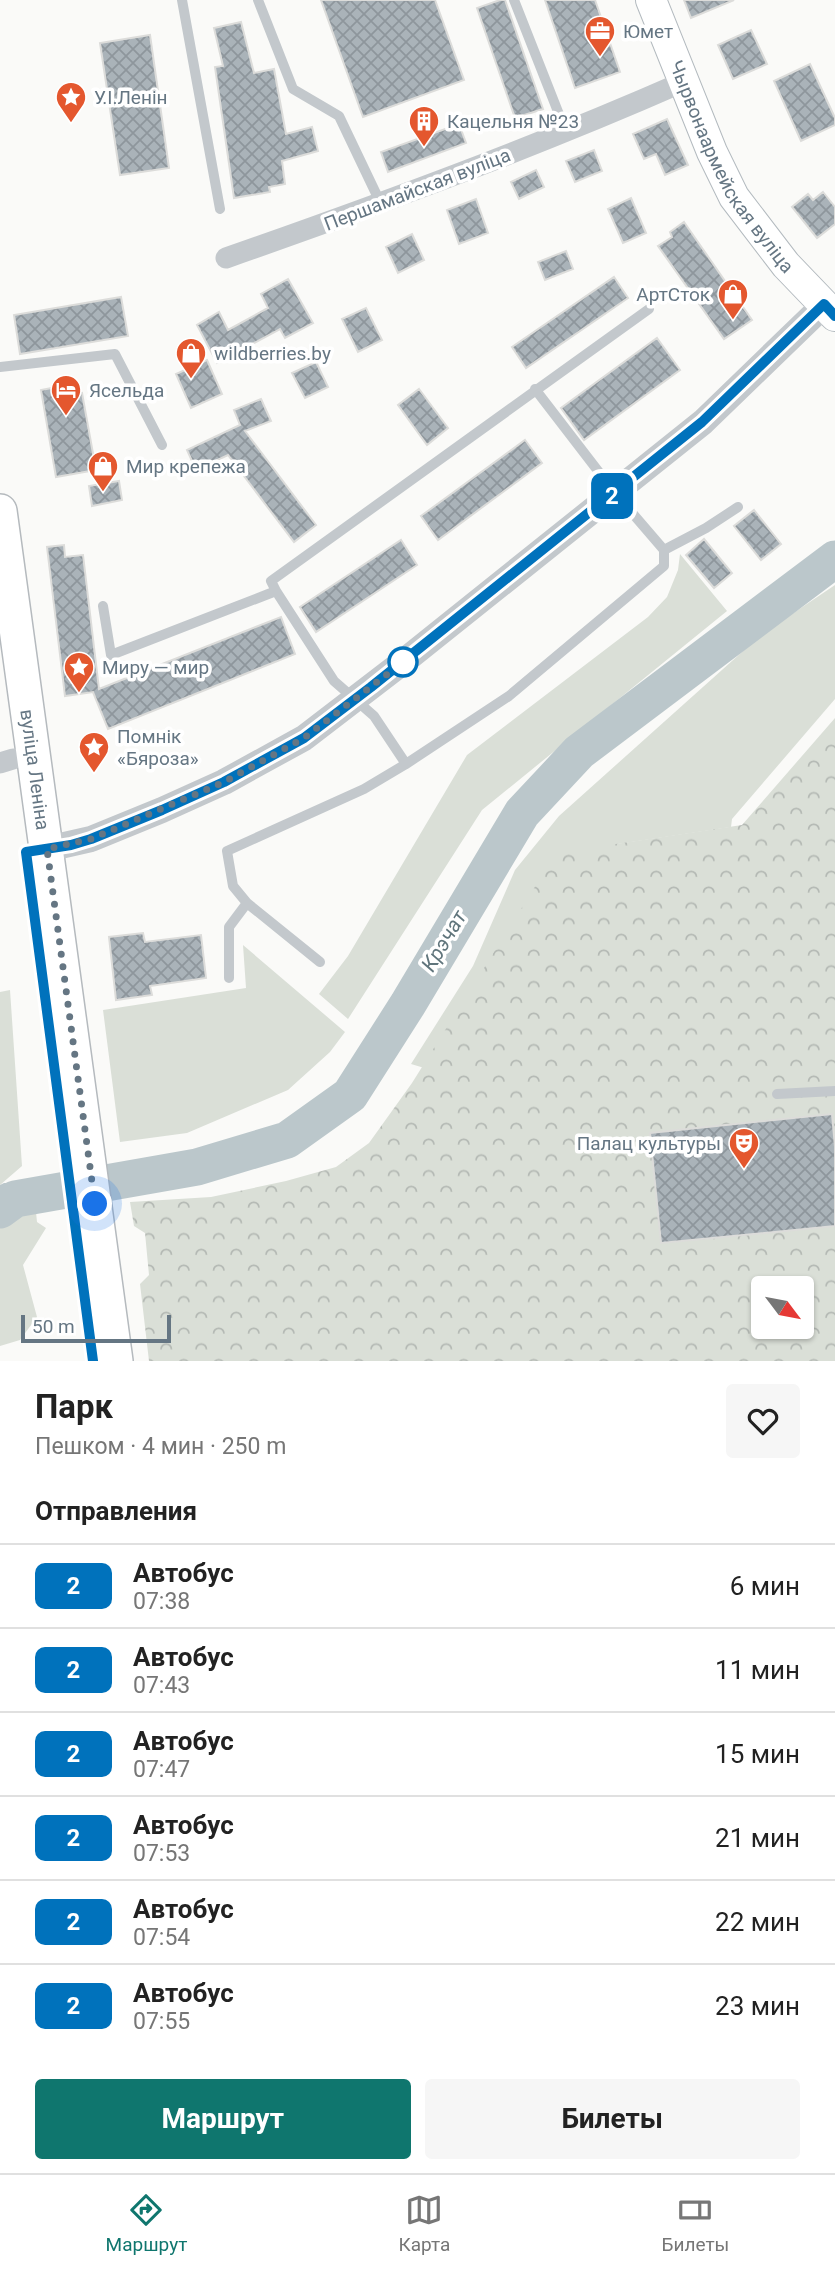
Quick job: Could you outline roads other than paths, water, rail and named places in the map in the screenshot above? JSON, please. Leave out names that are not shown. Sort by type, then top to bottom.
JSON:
[{"type":"main road","name":"Чырвонаармейская вуліца","points":[[651,0],[712,152],[734,197],[786,265],[831,304]]},
{"type":"main road","name":"вуліца Леніна","points":[[0,512],[16,759]]},
{"type":"main road","name":"вуліца Леніна","points":[[0,660],[16,759],[36,850],[87,1226],[116,1361]]},
{"type":"main road","name":"вуліца Леніна","points":[[87,1226],[93,1361]]},
{"type":"street","name":"Першамайская вуліца","points":[[226,258],[381,204],[566,132],[683,82]]},
{"type":"street","points":[[36,850],[91,839],[224,782],[304,738],[702,422],[831,304]]},
{"type":"lane","points":[[182,0],[220,209]]},
{"type":"lane","points":[[258,0],[293,89],[339,116],[381,204]]},
{"type":"lane","points":[[514,0],[566,132]]},
{"type":"lane","points":[[406,764],[373,716],[334,681],[271,581],[649,309]]},
{"type":"lane","points":[[0,367],[115,354],[162,445]]},
{"type":"lane","points":[[320,962],[247,903],[233,886],[227,850],[364,789],[406,764],[519,688],[664,566],[664,550],[615,493],[536,389]]},
{"type":"lane","points":[[664,550],[738,507]]},
{"type":"lane","points":[[103,606],[111,655],[276,591]]},
{"type":"lane","points":[[229,978],[229,927],[247,903]]},
{"type":"lane","points":[[777,1094],[835,1091]]},
{"type":"water","points":[[15,1183],[23,1192],[23,1206],[0,1227],[0,1185]]},
{"type":"waterway","name":"Крэчат","points":[[0,1210],[15,1199],[197,1167],[287,1140],[350,1095],[408,1004],[522,813],[579,752],[835,559]]},
{"type":"place","name":"Юмет","points":[[600,58]]},
{"type":"place","name":"У.І.Ленін","points":[[71,124]]},
{"type":"place","name":"Кацельня №23","points":[[424,148]]},
{"type":"place","name":"АртСток","points":[[733,321]]},
{"type":"place","name":"wildberries.by","points":[[191,380]]},
{"type":"place","name":"Ясельда","points":[[66,417]]},
{"type":"place","name":"Мир крепежа","points":[[103,493]]},
{"type":"place","name":"Миру — мир","points":[[79,694]]},
{"type":"place","name":"Помнік «Бяроза»","points":[[94,774]]},
{"type":"place","name":"Палац культуры","points":[[744,1170]]}]
